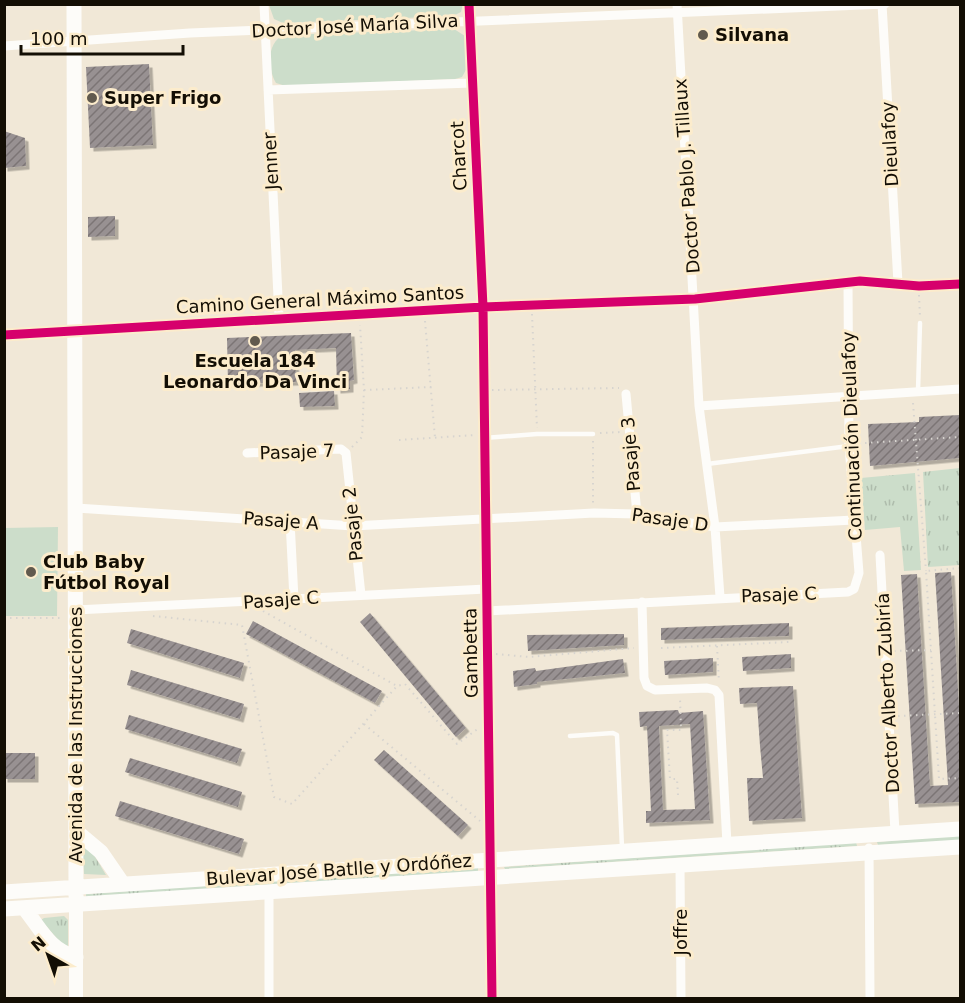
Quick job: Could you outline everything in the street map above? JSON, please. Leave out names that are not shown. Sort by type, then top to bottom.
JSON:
[{"type":"main road","name":"Avenida de las Instrucciones","points":[[74,4],[76,999]]},
{"type":"main road","name":"Bulevar José Batlle y Ordóñez","points":[[4,892],[960,829]]},
{"type":"main road","points":[[76,831],[101,852],[123,884]]},
{"type":"main road","name":"Bulevar José Batlle y Ordóñez","points":[[4,909],[269,894],[960,847]]},
{"type":"main road","points":[[24,908],[49,943],[62,952],[76,957]]},
{"type":"street","name":"Jenner","points":[[264,4],[279,318]]},
{"type":"street","name":"Charcot","points":[[469,4],[483,307]]},
{"type":"street","name":"Doctor José María Silva","points":[[4,46],[677,8],[883,5]]},
{"type":"street","name":"Dieulafoy","points":[[883,5],[898,283]]},
{"type":"street","name":"Doctor Pablo J. Tillaux","points":[[677,8],[695,299],[699,405],[715,527],[720,597]]},
{"type":"street","points":[[268,90],[472,83]]},
{"type":"street","name":"Camino General Máximo Santos","points":[[4,335],[483,307],[695,299],[848,283],[898,283],[919,286],[960,284]]},
{"type":"street","name":"Continuación Dieulafoy","points":[[848,283],[849,446],[859,573],[854,589]]},
{"type":"street","name":"Gambetta","points":[[483,307],[492,999]]},
{"type":"street","points":[[699,405],[960,389]]},
{"type":"street","name":"Pasaje 3","points":[[626,394],[637,514]]},
{"type":"street","name":"Pasaje 7","points":[[247,453],[341,449],[346,453]]},
{"type":"street","name":"Pasaje 2","points":[[346,453],[361,595]]},
{"type":"street","name":"Pasaje A","points":[[76,508],[352,526],[486,521]]},
{"type":"street","name":"Pasaje D","points":[[486,521],[594,513],[637,514],[715,527],[854,520]]},
{"type":"street","points":[[290,522],[294,599]]},
{"type":"street","name":"Doctor Alberto Zubiría","points":[[880,555],[895,832]]},
{"type":"street","name":"Pasaje C","points":[[76,614],[145,607],[486,589]]},
{"type":"street","name":"Pasaje C","points":[[487,611],[848,592],[854,589]]},
{"type":"street","points":[[642,602],[644,678],[647,686],[655,690],[715,690],[718,695],[727,844]]},
{"type":"street","points":[[869,835],[870,999]]},
{"type":"street","name":"Joffre","points":[[681,865],[681,999]]},
{"type":"street","points":[[269,894],[269,999]]},
{"type":"lane","points":[[918,391],[920,323]]},
{"type":"lane","points":[[484,436],[593,434]]},
{"type":"lane","points":[[707,464],[849,446]]},
{"type":"lane","points":[[570,736],[613,732],[617,735],[622,850]]},
{"type":"path","points":[[919,286],[920,323]]},
{"type":"path","points":[[532,306],[537,434]]},
{"type":"path","points":[[424,312],[435,438]]},
{"type":"path","points":[[346,453],[362,437],[364,390],[359,315]]},
{"type":"path","points":[[364,390],[432,387]]},
{"type":"path","points":[[483,390],[621,388],[626,394]]},
{"type":"path","points":[[913,403],[939,778],[960,778]]},
{"type":"path","points":[[594,513],[593,434],[629,431]]},
{"type":"path","points":[[399,440],[484,436]]},
{"type":"path","points":[[865,443],[960,437]]},
{"type":"path","points":[[926,571],[960,568]]},
{"type":"path","points":[[248,603],[397,686]]},
{"type":"path","points":[[145,607],[154,617],[242,626],[274,797],[292,804],[397,686],[405,684],[457,744],[477,727],[489,734]]},
{"type":"path","points":[[4,618],[76,614]]},
{"type":"path","points":[[661,648],[789,642]]},
{"type":"path","points":[[715,690],[720,680],[717,645]]},
{"type":"path","points":[[487,654],[529,657],[643,647]]},
{"type":"path","points":[[886,651],[931,650]]},
{"type":"path","points":[[678,795],[677,779],[670,779],[667,730],[681,730],[679,689]]},
{"type":"path","points":[[889,716],[960,712]]},
{"type":"path","points":[[363,723],[480,821]]},
{"type":"green space","points":[[463,4],[461,12],[453,16],[283,23],[274,19],[269,5]]},
{"type":"green space","points":[[454,29],[465,36],[467,68],[462,77],[455,79],[286,86],[276,83],[271,70],[272,48],[279,38],[285,35]]},
{"type":"green space","points":[[960,468],[960,565],[928,567],[923,472]]},
{"type":"green space","points":[[915,473],[921,570],[904,571],[900,527],[865,530],[861,478]]},
{"type":"green space","name":"Club Baby Fútbol Royal","points":[[58,527],[57,616],[5,616],[5,528]]},
{"type":"green space","points":[[960,835],[960,841],[878,845],[877,842]]},
{"type":"green space","points":[[856,842],[857,846],[505,869],[504,867]]},
{"type":"green space","points":[[82,845],[88,845],[106,875],[84,874]]},
{"type":"green space","points":[[478,867],[478,872],[86,899],[86,894]]},
{"type":"green space","points":[[64,916],[68,920],[66,949],[41,920]]},
{"type":"building","points":[[149,64],[153,145],[90,148],[86,67]]},
{"type":"building","points":[[4,131],[25,138],[26,166],[4,168]]},
{"type":"building","points":[[115,216],[115,236],[88,237],[88,217]]},
{"type":"building","points":[[351,333],[354,380],[350,381],[350,389],[337,390],[336,348],[295,350],[296,382],[228,384],[227,338]]},
{"type":"building","points":[[334,391],[335,406],[300,407],[299,393]]},
{"type":"building","points":[[960,415],[960,458],[870,466],[868,424],[919,422],[919,417]]},
{"type":"building","points":[[951,572],[959,707],[960,802],[915,804],[901,575],[917,574],[930,786],[948,785],[935,573]]},
{"type":"building","points":[[370,613],[466,728],[456,737],[360,622]]},
{"type":"building","points":[[253,621],[382,691],[375,703],[246,634]]},
{"type":"building","points":[[789,623],[789,636],[661,640],[661,628]]},
{"type":"building","points":[[131,629],[244,663],[240,678],[127,643]]},
{"type":"building","points":[[624,634],[624,645],[528,651],[527,635]]},
{"type":"building","points":[[791,654],[791,668],[743,671],[742,657]]},
{"type":"building","points":[[713,658],[713,672],[665,675],[664,661]]},
{"type":"building","points":[[623,659],[625,673],[537,682],[537,684],[514,687],[513,671],[535,668],[536,671]]},
{"type":"building","points":[[131,670],[244,704],[240,719],[127,685]]},
{"type":"building","points":[[793,686],[802,818],[749,821],[747,778],[763,778],[757,703],[740,704],[739,688]]},
{"type":"building","points":[[703,711],[710,820],[646,823],[646,811],[651,811],[647,726],[640,727],[639,712]],"holes":[[[690,724],[695,809],[663,810],[659,726]]]},
{"type":"building","points":[[129,715],[242,749],[237,763],[125,729]]},
{"type":"building","points":[[384,750],[468,825],[458,836],[374,760]]},
{"type":"building","points":[[4,753],[35,753],[35,779],[4,779]]},
{"type":"building","points":[[130,758],[242,792],[238,807],[125,772]]},
{"type":"building","points":[[120,801],[244,839],[239,854],[115,816]]},
{"type":"cycle path","points":[[469,4],[483,307],[492,998]]},
{"type":"cycle path","points":[[4,335],[483,307],[695,299],[860,281],[919,286],[960,284]]},
{"type":"place","name":"Silvana","points":[[703,35]]},
{"type":"place","name":"Super Frigo","points":[[92,98]]},
{"type":"place","name":"Escuela 184 Leonardo Da Vinci","points":[[255,341]]},
{"type":"place","name":"Club Baby Fútbol Royal","points":[[31,572]]}]
